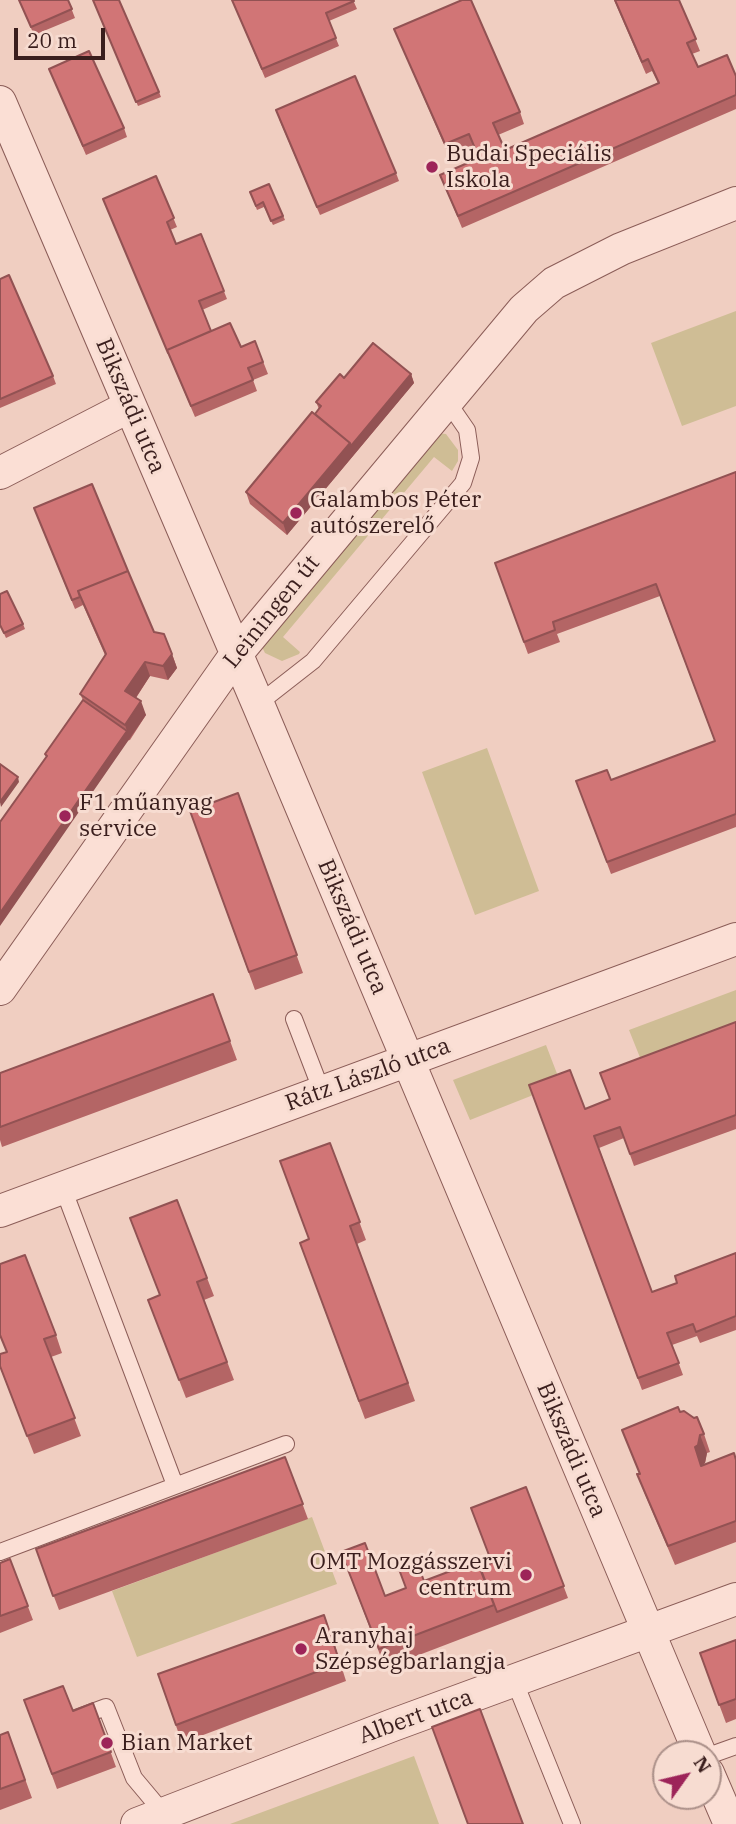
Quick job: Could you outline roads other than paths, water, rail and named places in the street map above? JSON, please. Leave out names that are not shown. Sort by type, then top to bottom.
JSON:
[{"type":"street","name":"Bikszádi utca","points":[[0,102],[237,653],[694,1740]]},
{"type":"street","name":"Leiningen út","points":[[0,989],[237,653],[524,309],[554,283],[621,249],[736,202]]},
{"type":"street","points":[[0,472],[130,406]]},
{"type":"street","name":"Rátz László utca","points":[[0,1211],[736,939]]},
{"type":"street","name":"Albert utca","points":[[157,1821],[514,1680],[736,1599]]},
{"type":"street","points":[[722,1805],[730,1824]]},
{"type":"lane","points":[[258,704],[313,661],[463,483],[471,458],[467,430],[447,401]]},
{"type":"lane","points":[[294,1020],[322,1092]]},
{"type":"lane","points":[[63,1188],[175,1485]]},
{"type":"lane","points":[[0,1552],[286,1444]]},
{"type":"lane","points":[[514,1680],[572,1824]]},
{"type":"lane","points":[[76,1718],[106,1707],[134,1778],[157,1821]]},
{"type":"place","name":"Budai Speciális Iskola","points":[[432,167]]},
{"type":"place","name":"Galambos Péter autószerelő","points":[[296,513]]},
{"type":"place","name":"F1 műanyag service","points":[[65,816]]},
{"type":"place","name":"OMT Mozgásszervi centrum","points":[[526,1575]]},
{"type":"place","name":"Aranyhaj Szépségbarlangja","points":[[301,1649]]},
{"type":"place","name":"Bian Market","points":[[107,1743]]}]
